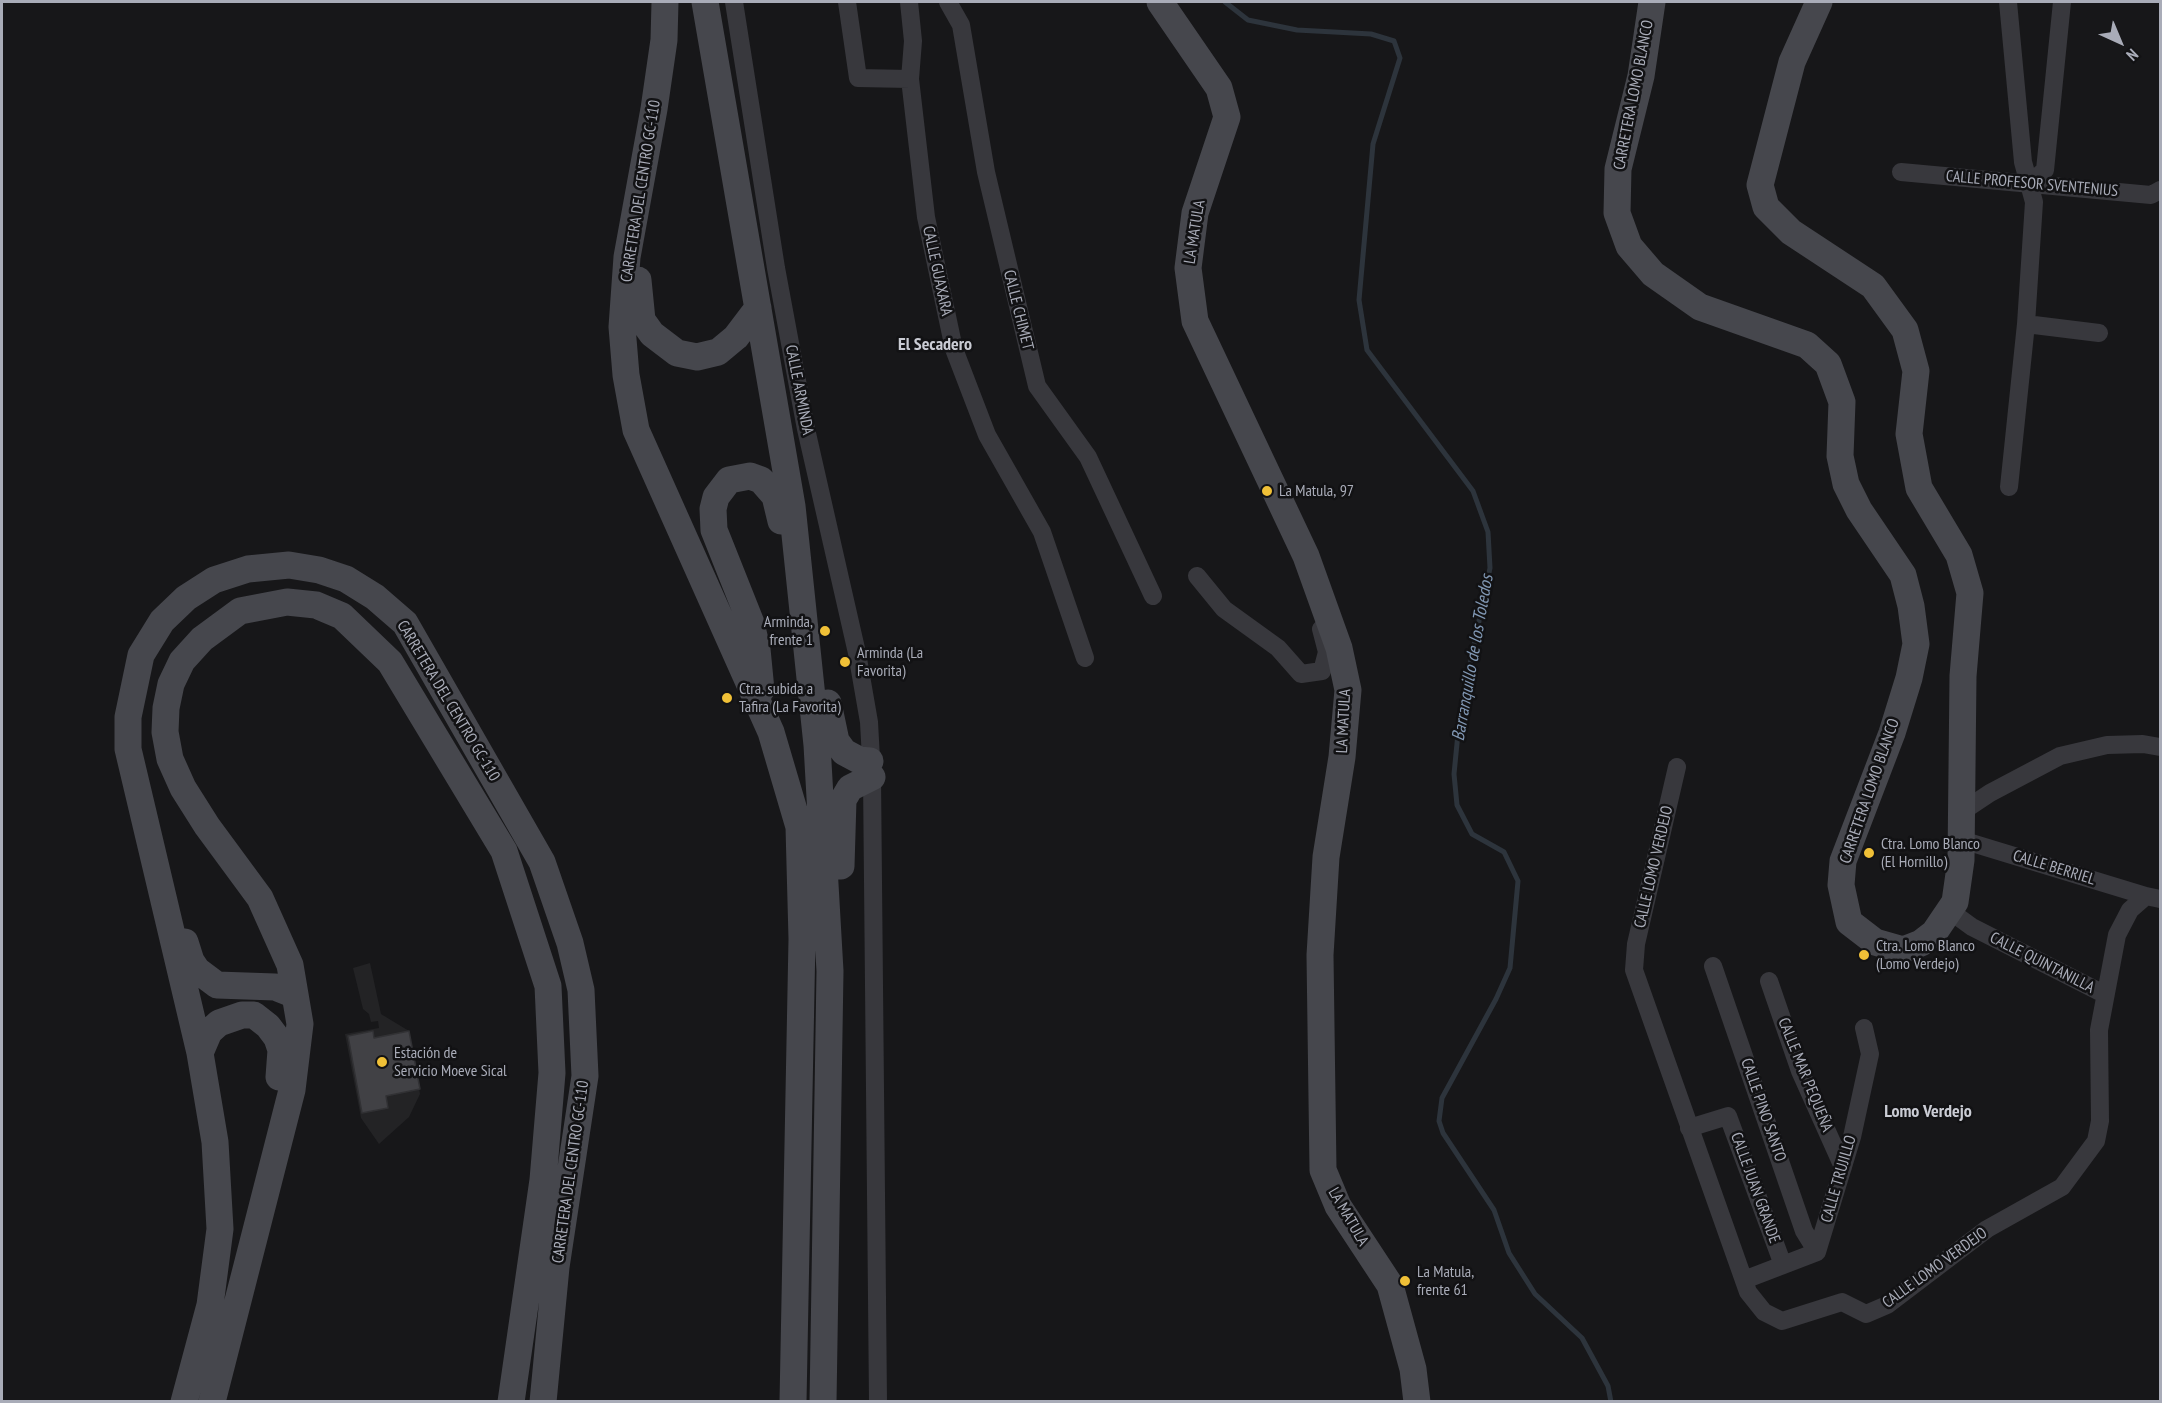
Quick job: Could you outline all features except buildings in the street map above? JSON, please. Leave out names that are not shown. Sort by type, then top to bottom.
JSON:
[{"type":"main road","name":"CARRETERA DEL CENTRO GC-110","points":[[665,2],[664,40],[627,257],[622,327],[626,375],[636,430],[768,723]]},
{"type":"main road","points":[[705,2],[792,506],[807,646],[829,914],[823,1401]]},
{"type":"main road","points":[[723,2],[721,25],[734,96],[747,242]]},
{"type":"main road","name":"LA MATULA","points":[[1160,2],[1220,88],[1227,117],[1195,213],[1188,268],[1195,321],[1306,556],[1340,648],[1348,690],[1342,757],[1326,857],[1320,955],[1323,1170],[1338,1206],[1390,1285],[1413,1369],[1417,1401]]},
{"type":"main road","name":"CARRETERA LOMO BLANCO","points":[[1652,2],[1641,76],[1618,169],[1617,213],[1629,246],[1653,274],[1700,307],[1807,345],[1828,364],[1842,402],[1840,456],[1846,484],[1859,510],[1903,575],[1911,606],[1916,644],[1909,678],[1892,733],[1843,861],[1841,885],[1849,922],[1875,942],[1903,950],[1922,943],[1934,933],[1950,911],[1956,892],[1962,840],[1963,676],[1970,593],[1959,555],[1919,488],[1909,434],[1916,371],[1905,330],[1873,286],[1791,232],[1766,207],[1760,185],[1792,62],[1819,2]]},
{"type":"main road","points":[[638,200],[638,291],[642,320],[652,334],[677,353],[697,357],[718,352],[736,337],[758,308]]},
{"type":"main road","points":[[793,1401],[802,939],[799,827],[768,723],[751,623],[714,530],[712,509],[716,497],[729,480],[750,476],[761,480],[776,496],[807,646],[830,708],[836,741],[844,752],[871,769],[850,788],[843,800],[841,874],[829,914]]},
{"type":"main road","name":"CARRETERA DEL CENTRO GC-110","points":[[183,1401],[210,1305],[220,1229],[215,1142],[200,1053],[128,749],[128,717],[141,655],[162,621],[186,598],[214,580],[248,569],[289,565],[319,570],[346,579],[375,597],[405,623],[542,862],[570,943],[581,990],[585,1076],[556,1267],[543,1401]]},
{"type":"main road","name":"CARRETERA DEL CENTRO GC-110","points":[[212,1401],[292,1090],[300,1024],[290,965],[260,898],[183,788],[170,759],[165,732],[165,708],[171,684],[182,661],[202,639],[240,611],[287,602],[316,605],[342,616],[390,662],[504,851],[548,986],[552,1073],[543,1180],[511,1401]]},
{"type":"main road","points":[[160,886],[180,925],[191,961],[197,970],[217,984],[275,987],[295,995]]},
{"type":"main road","points":[[243,987],[269,963],[275,950],[277,935]]},
{"type":"main road","points":[[200,1053],[209,1032],[219,1023],[242,1015],[254,1016],[268,1026],[277,1038],[281,1068],[270,1121],[269,1176]]},
{"type":"street","name":"CALLE ARMINDA","points":[[734,2],[776,268],[804,418],[857,653],[869,722],[878,1401]]},
{"type":"street","points":[[847,2],[858,78],[910,79]]},
{"type":"street","name":"CALLE GUAXARA","points":[[909,2],[913,41],[910,79],[926,217],[954,350],[987,435],[1042,532],[1085,658]]},
{"type":"street","name":"CALLE CHIMET","points":[[948,2],[961,25],[986,172],[1037,386],[1088,457],[1153,596]]},
{"type":"street","points":[[2008,2],[2023,162],[2034,202],[2026,324],[2009,487]]},
{"type":"street","points":[[2030,183],[2045,170],[2062,2]]},
{"type":"street","name":"CALLE PROFESOR SVENTENIUS","points":[[1901,172],[2151,195],[2160,190]]},
{"type":"street","points":[[2026,324],[2100,333]]},
{"type":"street","points":[[1197,576],[1224,609],[1278,648],[1301,674],[1322,671],[1327,652],[1306,556]]},
{"type":"street","points":[[1963,811],[1990,793],[2060,756],[2107,745],[2143,744],[2160,747]]},
{"type":"street","name":"CALLE LOMO VERDEJO","points":[[1677,767],[1636,944],[1634,970],[1748,1292],[1764,1312],[1782,1321],[1842,1302],[1866,1314],[1887,1305],[1987,1229],[2062,1187],[2096,1141],[2100,1121],[2099,1030],[2117,935],[2130,910],[2153,897]]},
{"type":"street","name":"CALLE BERRIEL","points":[[1962,840],[2153,897]]},
{"type":"street","name":"CALLE QUINTANILLA","points":[[1950,911],[1972,927],[2104,994]]},
{"type":"street","name":"CALLE PINO SANTO","points":[[1713,966],[1804,1231],[1818,1252]]},
{"type":"street","name":"CALLE MAR PEQUEÑA","points":[[1769,981],[1800,1071],[1843,1167]]},
{"type":"street","name":"CALLE TRUJILLO","points":[[1818,1252],[1843,1167],[1870,1054],[1864,1028]]},
{"type":"street","name":"CALLE JUAN GRANDE","points":[[1689,1128],[1728,1116],[1783,1265]]},
{"type":"street","points":[[1744,1280],[1818,1252]]},
{"type":"shaded area","name":"Estación de Servicio Moeve Sical","points":[[370,963],[381,1014],[409,1031],[420,1094],[409,1117],[379,1144],[361,1118],[345,1034],[379,1028],[378,1021],[371,1022],[369,1014],[363,1009],[353,968]]},
{"type":"waterway","name":"Barranquillo de los Toledos","points":[[1225,2],[1248,20],[1297,30],[1371,34],[1394,41],[1400,58],[1373,144],[1359,300],[1367,350],[1473,491],[1488,532],[1490,568],[1460,713],[1454,774],[1457,805],[1472,834],[1504,852],[1518,881],[1510,968],[1496,999],[1442,1098],[1439,1121],[1443,1133],[1494,1210],[1509,1253],[1535,1294],[1582,1338],[1608,1386],[1611,1402]]},
{"type":"place","name":"La Matula, 97","points":[[1267,491]]},
{"type":"place","name":"Arminda, frente 1","points":[[825,631]]},
{"type":"place","name":"Arminda (La Favorita)","points":[[845,662]]},
{"type":"place","name":"Ctra. subida a Tafira (La Favorita)","points":[[727,698]]},
{"type":"place","name":"Ctra. Lomo Blanco (El Hornillo)","points":[[1869,853]]},
{"type":"place","name":"Ctra. Lomo Blanco (Lomo Verdejo)","points":[[1864,955]]},
{"type":"place","name":"Estación de Servicio Moeve Sical","points":[[382,1062]]},
{"type":"place","name":"La Matula, frente 61","points":[[1405,1281]]},
{"type":"district","name":"El Secadero","points":[[935,345]]},
{"type":"district","name":"Lomo Verdejo","points":[[1928,1112]]}]
